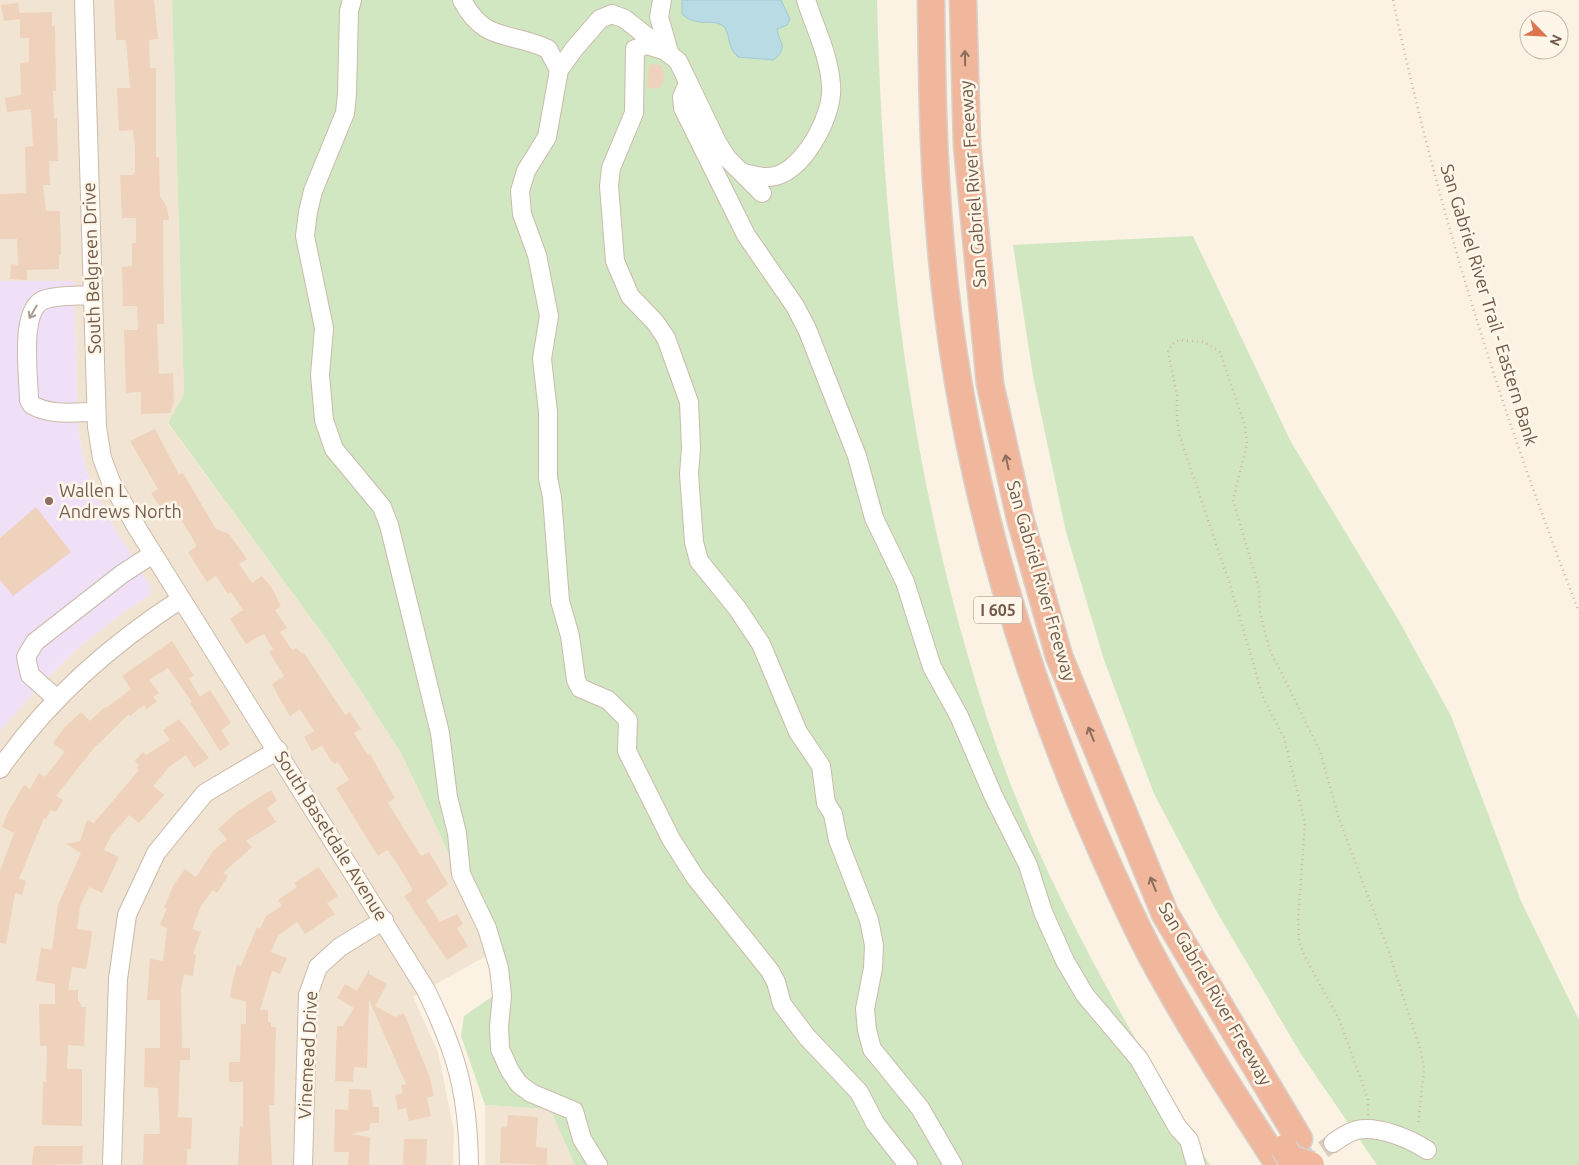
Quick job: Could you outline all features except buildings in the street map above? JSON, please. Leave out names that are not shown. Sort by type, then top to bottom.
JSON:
[{"type":"highway","name":"San Gabriel River Freeway","points":[[917,0],[922,174],[935,317],[963,474],[1000,616],[1024,694],[1052,770],[1114,910],[1158,996],[1189,1050],[1277,1156],[1317,1165]]},
{"type":"highway","points":[[931,0],[934,152],[943,268],[966,420],[1002,576],[1052,731],[1108,866],[1150,952],[1229,1087],[1277,1156],[1311,1165]]},
{"type":"highway","points":[[944,0],[950,199],[964,326],[990,471],[1032,628],[1062,716],[1102,820],[1181,981],[1230,1065],[1277,1156]]},
{"type":"highway","name":"San Gabriel River Freeway","points":[[963,0],[967,145],[990,384],[1020,518],[1059,656],[1165,914],[1277,1156]]},
{"type":"street","name":"South Belgreen Drive","points":[[84,0],[97,427],[102,458],[111,482],[137,528]]},
{"type":"street","points":[[352,0],[349,11],[348,94],[345,113],[313,191],[305,236],[324,328],[320,375],[324,420],[334,449],[382,507],[389,525],[440,733],[448,796],[457,833],[461,874],[488,928],[499,968],[502,996],[499,1026],[500,1048],[510,1071],[519,1084],[531,1093],[574,1111],[582,1139],[598,1165]]},
{"type":"street","points":[[462,0],[470,15],[485,28],[503,37],[548,49],[574,49]]},
{"type":"street","points":[[662,0],[659,17],[669,52]]},
{"type":"street","points":[[743,173],[765,178],[779,175],[791,169],[810,147],[827,114],[832,98],[829,68],[806,0]]},
{"type":"street","points":[[762,193],[727,158],[717,142],[678,62],[669,52],[625,19],[612,14],[600,19],[559,70],[547,137],[526,171],[520,191],[522,214],[537,255],[549,316],[542,359],[548,412],[547,462],[552,497],[560,601],[572,643],[576,680],[580,688],[608,700],[628,720],[627,751],[682,858],[770,971],[776,982],[782,1004],[807,1037],[859,1092],[875,1123],[908,1165]]},
{"type":"street","points":[[669,52],[647,45],[635,49],[634,113],[611,168],[609,186],[615,261],[630,296],[655,322],[666,338],[689,402],[691,448],[689,474],[694,542],[699,561],[737,608],[760,644],[798,732],[821,766],[826,803],[833,814],[838,840],[869,920],[874,945],[873,968],[865,1009],[867,1030],[872,1049],[920,1108],[953,1165]]},
{"type":"street","points":[[548,49],[559,70]]},
{"type":"street","points":[[688,83],[682,97],[683,108],[746,234],[795,306],[807,329],[857,456],[874,518],[905,582],[932,667],[959,716],[993,795],[1028,865],[1043,912],[1066,961],[1085,995],[1139,1059],[1178,1128],[1189,1140],[1196,1165]]},
{"type":"street","points":[[92,295],[44,299],[34,308],[28,323],[29,400],[32,406],[61,413],[96,412]]},
{"type":"street","name":"South Basetdale Avenue","points":[[137,528],[278,750],[426,990],[447,1032],[460,1072],[468,1121],[469,1165]]},
{"type":"street","points":[[56,699],[30,675],[26,657],[35,642],[122,574],[153,554]]},
{"type":"street","points":[[0,769],[20,739],[56,699],[97,660],[139,626],[181,599]]},
{"type":"street","points":[[112,1165],[118,979],[127,915],[156,853],[205,793],[278,750]]},
{"type":"street","name":"Vinemead Drive","points":[[303,1165],[308,995],[318,967],[340,947],[384,920]]},
{"type":"street","points":[[1333,1143],[1351,1132],[1369,1130],[1384,1132],[1419,1145],[1427,1150]]},
{"type":"path","name":"San Gabriel River Trail - Eastern Bank","points":[[1393,0],[1444,204],[1479,326],[1522,457],[1579,612]]},
{"type":"path","points":[[1351,1132],[1365,1121],[1370,1112],[1368,1099],[1339,1019],[1305,957],[1299,941],[1298,920],[1305,823],[1284,738],[1263,696],[1232,591],[1180,436],[1177,421],[1177,395],[1168,352],[1172,344],[1179,340],[1204,342],[1220,352],[1240,406],[1247,444],[1233,500],[1259,588],[1260,612],[1269,648],[1320,751],[1339,819],[1408,1010],[1424,1069],[1418,1126],[1427,1150]]},
{"type":"shaded area","points":[[0,0],[172,0],[184,394],[168,424],[330,644],[400,751],[444,843],[488,955],[413,997],[438,1052],[454,1131],[453,1165],[0,1165],[0,731],[37,689],[79,647],[124,612],[149,596],[151,588],[92,488],[83,456],[78,429],[74,281],[0,281]]},
{"type":"shaded area","name":"Wallen L Andrews North","points":[[0,281],[74,281],[78,429],[83,456],[92,488],[151,587],[149,596],[124,612],[79,647],[37,689],[0,731]]},
{"type":"shaded area","points":[[485,1105],[550,1109],[575,1165],[485,1165]]},
{"type":"green space","points":[[172,0],[877,0],[886,188],[907,372],[922,464],[965,646],[1008,778],[1043,861],[1103,981],[1185,1126],[1210,1165],[575,1165],[550,1109],[485,1105],[461,1036],[464,1016],[493,996],[496,976],[444,843],[400,751],[330,644],[168,423],[184,394]]},
{"type":"green space","points":[[1193,236],[1291,442],[1398,619],[1451,716],[1521,901],[1579,1020],[1579,1165],[1377,1165],[1301,1054],[1218,914],[1154,794],[1104,660],[1066,532],[1033,376],[1013,245]]},
{"type":"water","points":[[682,0],[781,0],[790,19],[787,25],[777,29],[782,44],[779,55],[774,60],[738,57],[732,49],[727,32],[723,26],[693,21],[688,18],[682,14]]},
{"type":"tunnel","points":[[1301,1165],[1333,1143]]},
{"type":"place","name":"Wallen L Andrews North","points":[[49,501]]}]
